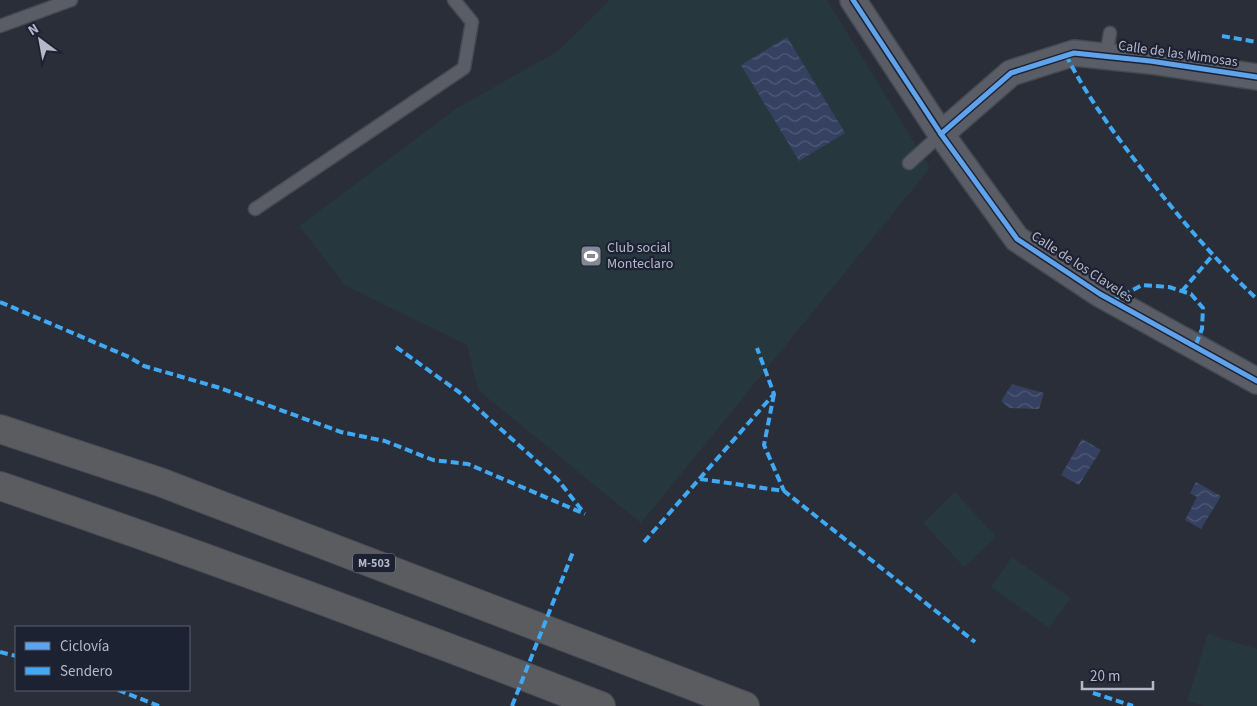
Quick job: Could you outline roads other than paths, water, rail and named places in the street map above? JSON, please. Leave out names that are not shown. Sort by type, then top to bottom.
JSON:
[{"type":"highway","name":"M-503","points":[[0,429],[178,489],[745,706]]},
{"type":"highway","points":[[0,486],[136,532],[398,628],[601,706]]},
{"type":"street","name":"Calle de los Claveles","points":[[853,0],[941,134],[1018,239],[1100,294],[1257,382]]},
{"type":"street","name":"Calle de las Mimosas","points":[[941,134],[1011,73],[1074,53],[1108,45],[1257,77]]},
{"type":"lane","points":[[0,26],[71,0]]},
{"type":"lane","points":[[255,209],[464,68],[472,22],[454,0]]},
{"type":"lane","points":[[909,163],[941,134]]},
{"type":"water","points":[[787,37],[845,133],[799,161],[741,65]]},
{"type":"water","points":[[1012,384],[1044,393],[1039,409],[1009,408],[1001,401]]},
{"type":"water","points":[[1082,439],[1101,450],[1079,485],[1061,475]]},
{"type":"water","points":[[1196,482],[1221,496],[1201,529],[1185,520],[1197,497],[1190,493]]},
{"type":"place","name":"Club social Monteclaro","points":[[591,256]]}]
